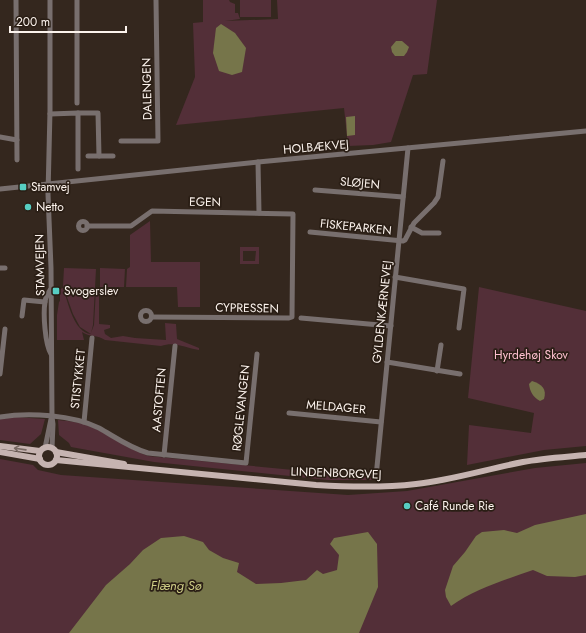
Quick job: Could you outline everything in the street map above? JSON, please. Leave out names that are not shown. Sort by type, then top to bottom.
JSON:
[{"type":"main road","points":[[0,446],[54,450],[56,460],[53,463],[46,465],[42,463],[40,459],[0,452]]},
{"type":"main road","points":[[40,459],[43,450]]},
{"type":"main road","name":"LINDENBORGVEJ","points":[[54,450],[155,470]]},
{"type":"main road","name":"LINDENBORGVEJ","points":[[56,460],[316,485],[378,487],[416,484],[524,462],[586,455]]},
{"type":"street","points":[[16,0],[17,160]]},
{"type":"street","name":"STAMVEJEN","points":[[50,0],[50,114],[48,185],[51,288],[52,417],[54,450]]},
{"type":"street","points":[[77,0],[77,103]]},
{"type":"street","name":"DALENGEN","points":[[121,141],[158,141],[156,0]]},
{"type":"street","points":[[78,113],[78,169]]},
{"type":"street","points":[[50,114],[98,113],[99,156]]},
{"type":"street","name":"HOLBÆKVEJ","points":[[0,189],[258,162],[586,131]]},
{"type":"street","points":[[0,137],[17,140]]},
{"type":"street","name":"GYLDENKÆRNEVEJ","points":[[376,476],[408,148]]},
{"type":"street","points":[[88,156],[113,156]]},
{"type":"street","points":[[399,241],[405,240],[411,228],[438,197],[443,161]]},
{"type":"street","points":[[258,162],[259,213]]},
{"type":"street","name":"SLØJEN","points":[[315,190],[403,197]]},
{"type":"street","name":"EGEN","points":[[87,226],[131,226],[152,211],[293,214],[294,239],[292,317]]},
{"type":"street","points":[[411,228],[422,233],[439,233]]},
{"type":"street","name":"FISKEPARKEN","points":[[310,232],[399,241]]},
{"type":"street","points":[[395,277],[464,289],[459,328]]},
{"type":"street","points":[[51,288],[45,302],[45,338],[52,355]]},
{"type":"street","points":[[22,316],[24,300],[45,302]]},
{"type":"street","name":"CYPRESSEN","points":[[152,317],[292,317]]},
{"type":"street","points":[[301,318],[391,326]]},
{"type":"street","points":[[0,374],[5,329]]},
{"type":"street","name":"STISTYKKET","points":[[84,422],[92,338]]},
{"type":"street","points":[[438,371],[440,345]]},
{"type":"street","name":"AASTOFTEN","points":[[164,455],[175,346]]},
{"type":"street","name":"RØGLEVANGEN","points":[[164,455],[246,463],[257,354]]},
{"type":"street","points":[[387,362],[460,374]]},
{"type":"street","name":"MELDAGER","points":[[289,413],[381,422]]},
{"type":"street","points":[[0,417],[23,415],[52,417],[84,422],[98,428],[136,450],[164,455]]},
{"type":"street","name":"STAMVEJEN","points":[[43,450],[52,417]]},
{"type":"green space","points":[[203,0],[229,0],[235,4],[235,13],[238,13],[240,19],[225,21],[278,19],[277,0],[437,0],[427,74],[413,75],[391,142],[373,145],[348,146],[344,108],[176,125],[195,77],[193,23],[203,22]]},
{"type":"green space","points":[[240,0],[271,0],[271,17],[240,17]]},
{"type":"green space","points":[[150,221],[151,262],[200,262],[200,307],[178,307],[177,287],[126,287],[127,269],[130,267],[130,235]]},
{"type":"green space","points":[[240,247],[259,247],[259,264],[240,264]],"holes":[[[243,251],[256,251],[255,261],[243,261]]]},
{"type":"green space","points":[[64,268],[96,269],[93,325],[91,333],[94,325],[96,289],[99,289],[99,324],[110,325],[110,328],[104,330],[105,334],[111,338],[123,336],[166,340],[165,323],[176,324],[177,339],[199,348],[199,350],[171,344],[161,346],[105,340],[82,332],[84,340],[57,340],[57,315],[60,301],[60,289],[63,288],[72,316],[76,323],[80,328],[85,332],[91,334],[80,327],[73,314],[63,286]]},
{"type":"green space","points":[[100,268],[125,269],[124,287],[100,287]]},
{"type":"green space","name":"Hyrdehøj Skov","points":[[479,287],[586,311],[586,446],[544,450],[467,465],[469,425],[531,433],[534,413],[468,398]]},
{"type":"green space","points":[[15,417],[45,419],[41,434],[30,444],[0,440],[0,419]]},
{"type":"green space","points":[[58,420],[89,426],[148,456],[378,478],[373,480],[328,480],[154,462],[71,447],[69,443],[59,435]]},
{"type":"green space","points":[[0,459],[33,465],[38,470],[61,475],[348,495],[407,491],[535,468],[586,463],[586,633],[0,633]]},
{"type":"water","points":[[221,24],[235,33],[246,48],[242,72],[232,75],[219,71],[213,53],[216,28]]},
{"type":"water","points":[[396,41],[402,41],[409,47],[404,56],[395,56],[392,52],[391,47]]},
{"type":"water","points":[[355,116],[355,135],[347,136],[346,117]]},
{"type":"water","points":[[532,381],[543,387],[545,392],[544,399],[540,401],[532,394],[529,384]]},
{"type":"water","points":[[586,514],[586,575],[575,577],[547,576],[533,570],[480,590],[451,606],[446,597],[445,590],[453,566],[476,536],[482,532],[504,530],[517,533],[535,525]]},
{"type":"water","name":"Flæng Sø","points":[[368,532],[377,544],[378,587],[359,633],[69,633],[106,585],[130,564],[143,550],[161,538],[184,536],[203,542],[209,550],[223,558],[239,563],[237,572],[256,584],[306,580],[317,570],[323,574],[337,570],[339,555],[330,544],[334,538]]},
{"type":"place","name":"Stamvej","points":[[23,187]]},
{"type":"place","name":"Netto","points":[[28,207]]},
{"type":"place","name":"Svogerslev","points":[[56,291]]},
{"type":"place","name":"Café Runde Rie","points":[[407,506]]}]
